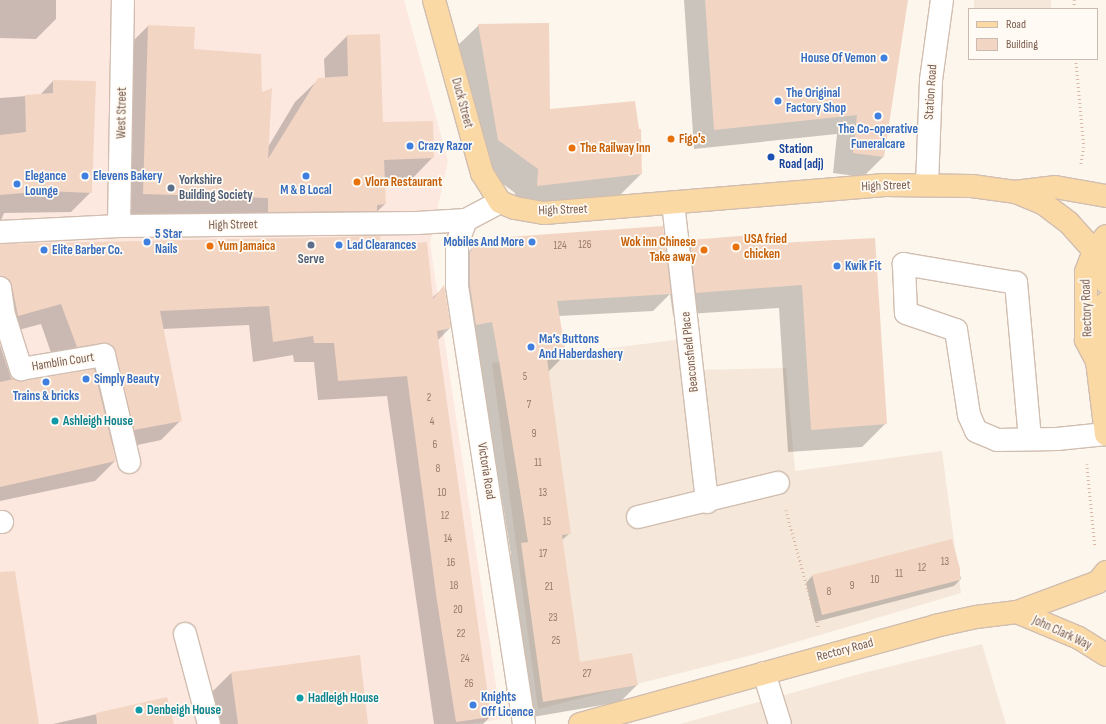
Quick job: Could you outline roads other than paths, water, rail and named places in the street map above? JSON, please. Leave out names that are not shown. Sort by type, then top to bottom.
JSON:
[{"type":"main road","name":"Duck Street","points":[[434,0],[475,152],[482,173],[500,202]]},
{"type":"main road","name":"High Street","points":[[500,202],[515,208],[544,213],[673,203],[774,192],[885,185],[972,186],[1015,192],[1055,187],[1106,196]]},
{"type":"main road","points":[[1015,192],[1044,204],[1100,244],[1106,283]]},
{"type":"main road","name":"Rectory Road","points":[[1097,361],[1086,340],[1084,298],[1086,272],[1100,244]]},
{"type":"main road","name":"Rectory Road","points":[[1106,303],[1097,361],[1106,434]]},
{"type":"main road","name":"Rectory Road","points":[[580,724],[826,655],[936,626],[1017,612],[1098,582],[1106,572]]},
{"type":"main road","name":"John Clark Way","points":[[1017,612],[1079,638],[1106,655]]},
{"type":"street","name":"West Street","points":[[119,226],[123,0]]},
{"type":"street","name":"Station Road","points":[[927,185],[931,80],[942,0]]},
{"type":"street","name":"High Street","points":[[0,232],[119,226],[417,223],[466,220],[500,202]]},
{"type":"street","name":"Beaconsfield Place","points":[[673,203],[707,502]]},
{"type":"street","name":"Victoria Road","points":[[466,220],[457,244],[457,286],[524,724]]},
{"type":"street","points":[[1030,439],[1016,283],[904,264],[906,313],[956,330],[969,415],[976,431],[997,440],[1030,439],[1106,434]]},
{"type":"street","name":"Hamblin Court","points":[[0,288],[4,315],[21,369],[104,355],[129,462]]},
{"type":"street","points":[[638,517],[707,502],[778,483]]},
{"type":"street","points":[[185,634],[209,724]]},
{"type":"street","points":[[764,673],[780,724]]},
{"type":"place","name":"House Of Vemon","points":[[884,58]]},
{"type":"place","name":"The Original Factory Shop","points":[[778,101]]},
{"type":"place","name":"The Co-operative Funeralcare","points":[[878,116]]},
{"type":"place","name":"Figo's","points":[[671,139]]},
{"type":"place","name":"Crazy Razor","points":[[410,146]]},
{"type":"place","name":"The Railway Inn","points":[[572,148]]},
{"type":"place","name":"Station Road (adj)","points":[[771,157]]},
{"type":"place","name":"Elevens Bakery","points":[[85,176]]},
{"type":"place","name":"M & B Local","points":[[306,176]]},
{"type":"place","name":"Vlora Restaurant","points":[[357,182]]},
{"type":"place","name":"Elegance Lounge","points":[[17,184]]},
{"type":"place","name":"Yorkshire Building Society","points":[[171,188]]},
{"type":"place","name":"5 Star Nails","points":[[147,242]]},
{"type":"place","name":"Mobiles And More","points":[[532,242]]},
{"type":"place","name":"Serve","points":[[311,245]]},
{"type":"place","name":"Lad Clearances","points":[[339,245]]},
{"type":"place","name":"Yum Jamaica","points":[[210,246]]},
{"type":"place","name":"USA fried chicken","points":[[736,247]]},
{"type":"place","name":"Elite Barber Co.","points":[[44,250]]},
{"type":"place","name":"Wok inn Chinese Take away","points":[[704,250]]},
{"type":"place","name":"Kwik Fit","points":[[837,266]]},
{"type":"place","name":"Ma’s Buttons And Haberdashery","points":[[531,347]]},
{"type":"place","name":"Simply Beauty","points":[[86,379]]},
{"type":"place","name":"Trains & bricks","points":[[46,382]]},
{"type":"place","name":"Ashleigh House","points":[[55,421]]},
{"type":"place","name":"Hadleigh House","points":[[300,698]]},
{"type":"place","name":"Knights Off Licence","points":[[473,705]]},
{"type":"place","name":"Denbeigh House","points":[[139,710]]}]
